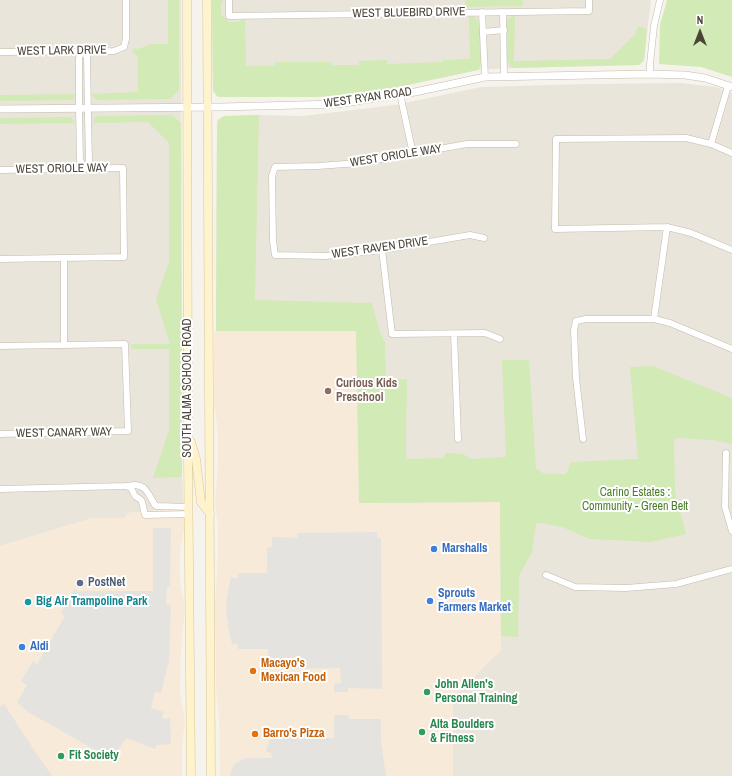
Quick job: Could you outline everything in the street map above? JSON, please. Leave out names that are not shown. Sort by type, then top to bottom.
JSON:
[{"type":"main road","name":"SOUTH ALMA SCHOOL ROAD","points":[[187,0],[188,434],[191,776]]},
{"type":"main road","name":"SOUTH ALMA SCHOOL ROAD","points":[[207,0],[211,776]]},
{"type":"main road","points":[[188,434],[196,459],[201,502],[210,514]]},
{"type":"street","name":"WEST LARK DRIVE","points":[[0,52],[83,50],[114,51],[124,47],[126,40],[126,0]]},
{"type":"street","name":"WEST BLUEBIRD DRIVE","points":[[229,0],[229,16],[589,11],[589,0]]},
{"type":"street","points":[[650,74],[654,26],[660,0]]},
{"type":"street","points":[[482,12],[485,77]]},
{"type":"street","points":[[503,12],[504,76]]},
{"type":"street","points":[[482,32],[504,30]]},
{"type":"street","points":[[83,50],[79,58],[79,108],[80,160],[85,169]]},
{"type":"street","points":[[83,50],[87,57],[89,161],[85,169]]},
{"type":"street","name":"WEST RYAN ROAD","points":[[0,109],[337,104],[400,94],[485,77],[504,76],[685,75],[705,78],[730,86]]},
{"type":"street","points":[[711,144],[730,86]]},
{"type":"street","points":[[400,94],[413,154]]},
{"type":"street","points":[[732,153],[711,144],[686,138],[556,138],[555,229],[667,227],[691,233],[732,250]]},
{"type":"street","name":"WEST ORIOLE WAY","points":[[275,255],[272,176],[275,166],[318,166],[359,163],[467,144],[516,144]]},
{"type":"street","name":"WEST ORIOLE WAY","points":[[0,170],[123,168],[124,257],[64,258]]},
{"type":"street","points":[[654,319],[667,227]]},
{"type":"street","name":"WEST RAVEN DRIVE","points":[[275,255],[326,256],[382,250],[470,235],[484,238]]},
{"type":"street","points":[[382,250],[392,334],[485,333],[500,339]]},
{"type":"street","points":[[0,259],[64,258],[64,345],[0,346]]},
{"type":"street","points":[[583,439],[576,378],[574,330],[576,321],[586,318],[654,319],[670,322],[732,349]]},
{"type":"street","points":[[454,334],[458,439]]},
{"type":"street","name":"WEST CANARY WAY","points":[[0,434],[128,431],[125,344],[64,345]]},
{"type":"street","points":[[726,453],[725,507],[732,531]]},
{"type":"street","points":[[0,489],[135,485],[144,488],[157,506],[189,510]]},
{"type":"street","points":[[126,486],[131,488],[136,496],[141,500],[145,515],[189,510]]},
{"type":"street","points":[[546,575],[575,587],[626,588],[676,584],[732,569]]},
{"type":"shaded area","points":[[0,0],[181,0],[182,477],[184,509],[129,513],[124,518],[93,518],[0,546]]},
{"type":"shaded area","points":[[212,0],[651,0],[644,60],[639,65],[478,70],[365,94],[314,97],[218,97],[213,91]]},
{"type":"shaded area","points":[[681,83],[716,87],[732,93],[732,776],[453,776],[453,697],[501,650],[359,503],[356,331],[216,331],[218,120],[224,116],[303,116],[395,105],[481,87]]},
{"type":"shaded area","points":[[214,331],[357,331],[359,503],[500,502],[501,650],[453,697],[453,776],[220,776],[219,717],[216,688],[215,606],[218,524],[215,504],[218,464],[218,431],[214,403]]},
{"type":"shaded area","points":[[184,509],[184,529],[180,550],[180,583],[185,608],[181,648],[180,692],[185,722],[182,743],[182,776],[0,776],[0,546],[93,518],[124,518],[129,513]]},
{"type":"shaded area","points":[[153,528],[171,528],[170,587],[167,587],[166,604],[171,605],[169,661],[161,693],[155,692],[151,708],[164,712],[162,717],[163,719],[170,718],[171,744],[157,745],[155,749],[126,738],[111,759],[28,712],[17,702],[27,685],[21,681],[33,661],[37,664],[65,616],[61,613],[74,589],[79,592],[153,591]]},
{"type":"shaded area","points":[[377,532],[377,537],[381,539],[382,689],[348,688],[348,692],[334,692],[334,684],[341,683],[340,668],[282,669],[282,664],[274,664],[274,660],[268,660],[268,649],[238,649],[237,643],[232,644],[226,610],[231,577],[238,579],[238,573],[267,573],[267,548],[272,547],[272,537],[297,538],[298,533]]},
{"type":"shaded area","points":[[4,704],[52,776],[0,776],[0,707]]},
{"type":"shaded area","points":[[334,715],[349,715],[349,719],[381,719],[381,742],[386,776],[230,776],[235,764],[241,760],[247,758],[272,758],[271,753],[266,751],[270,738],[334,738]]},
{"type":"green space","points":[[168,0],[179,0],[179,90],[170,99],[97,100],[90,94],[138,92],[138,57],[132,51],[134,48],[138,49],[151,44],[168,44]]},
{"type":"green space","points":[[212,0],[223,0],[221,5],[221,14],[229,22],[237,22],[245,19],[246,66],[275,66],[275,62],[331,62],[332,65],[359,65],[359,61],[387,60],[387,64],[443,62],[443,60],[470,59],[469,16],[475,17],[480,25],[481,65],[478,70],[365,94],[314,97],[218,97],[213,91]]},
{"type":"green space","points":[[465,0],[523,0],[523,6],[465,7]]},
{"type":"green space","points":[[667,0],[732,0],[732,77],[701,67],[659,64],[660,25]]},
{"type":"green space","points":[[515,15],[514,61],[610,59],[636,33],[638,26],[647,29],[644,60],[639,65],[512,68],[507,61],[507,20]]},
{"type":"green space","points":[[76,94],[73,100],[0,101],[0,95]]},
{"type":"green space","points":[[172,115],[181,123],[182,477],[153,478],[169,430],[169,349],[132,349],[131,344],[170,344],[156,299],[169,262],[169,143],[148,122],[93,123],[96,116]]},
{"type":"green space","name":"Carino Estates : Community - Green Belt","points":[[259,115],[255,300],[372,303],[380,332],[385,343],[386,379],[407,379],[406,459],[443,458],[446,453],[463,454],[471,459],[506,457],[502,360],[529,360],[536,468],[544,474],[566,474],[571,462],[638,459],[630,367],[653,366],[732,398],[732,444],[713,440],[674,439],[675,492],[686,534],[650,542],[590,539],[562,527],[536,523],[532,552],[519,576],[518,637],[501,636],[500,502],[359,503],[356,331],[216,331],[217,125],[218,120],[224,116]]},
{"type":"green space","points":[[71,117],[75,123],[0,124],[0,118]]},
{"type":"place","name":"Curious Kids Preschool","points":[[328,391]]},
{"type":"place","name":"Marshalls","points":[[434,549]]},
{"type":"place","name":"PostNet","points":[[80,583]]},
{"type":"place","name":"Sprouts Farmers Market","points":[[430,601]]},
{"type":"place","name":"Big Air Trampoline Park","points":[[28,602]]},
{"type":"place","name":"Aldi","points":[[22,647]]},
{"type":"place","name":"Macayo's Mexican Food","points":[[253,671]]},
{"type":"place","name":"John Allen's Personal Training","points":[[427,692]]},
{"type":"place","name":"Alta Boulders & Fitness","points":[[422,732]]},
{"type":"place","name":"Barro's Pizza","points":[[255,734]]},
{"type":"place","name":"Fit Society","points":[[61,756]]}]
